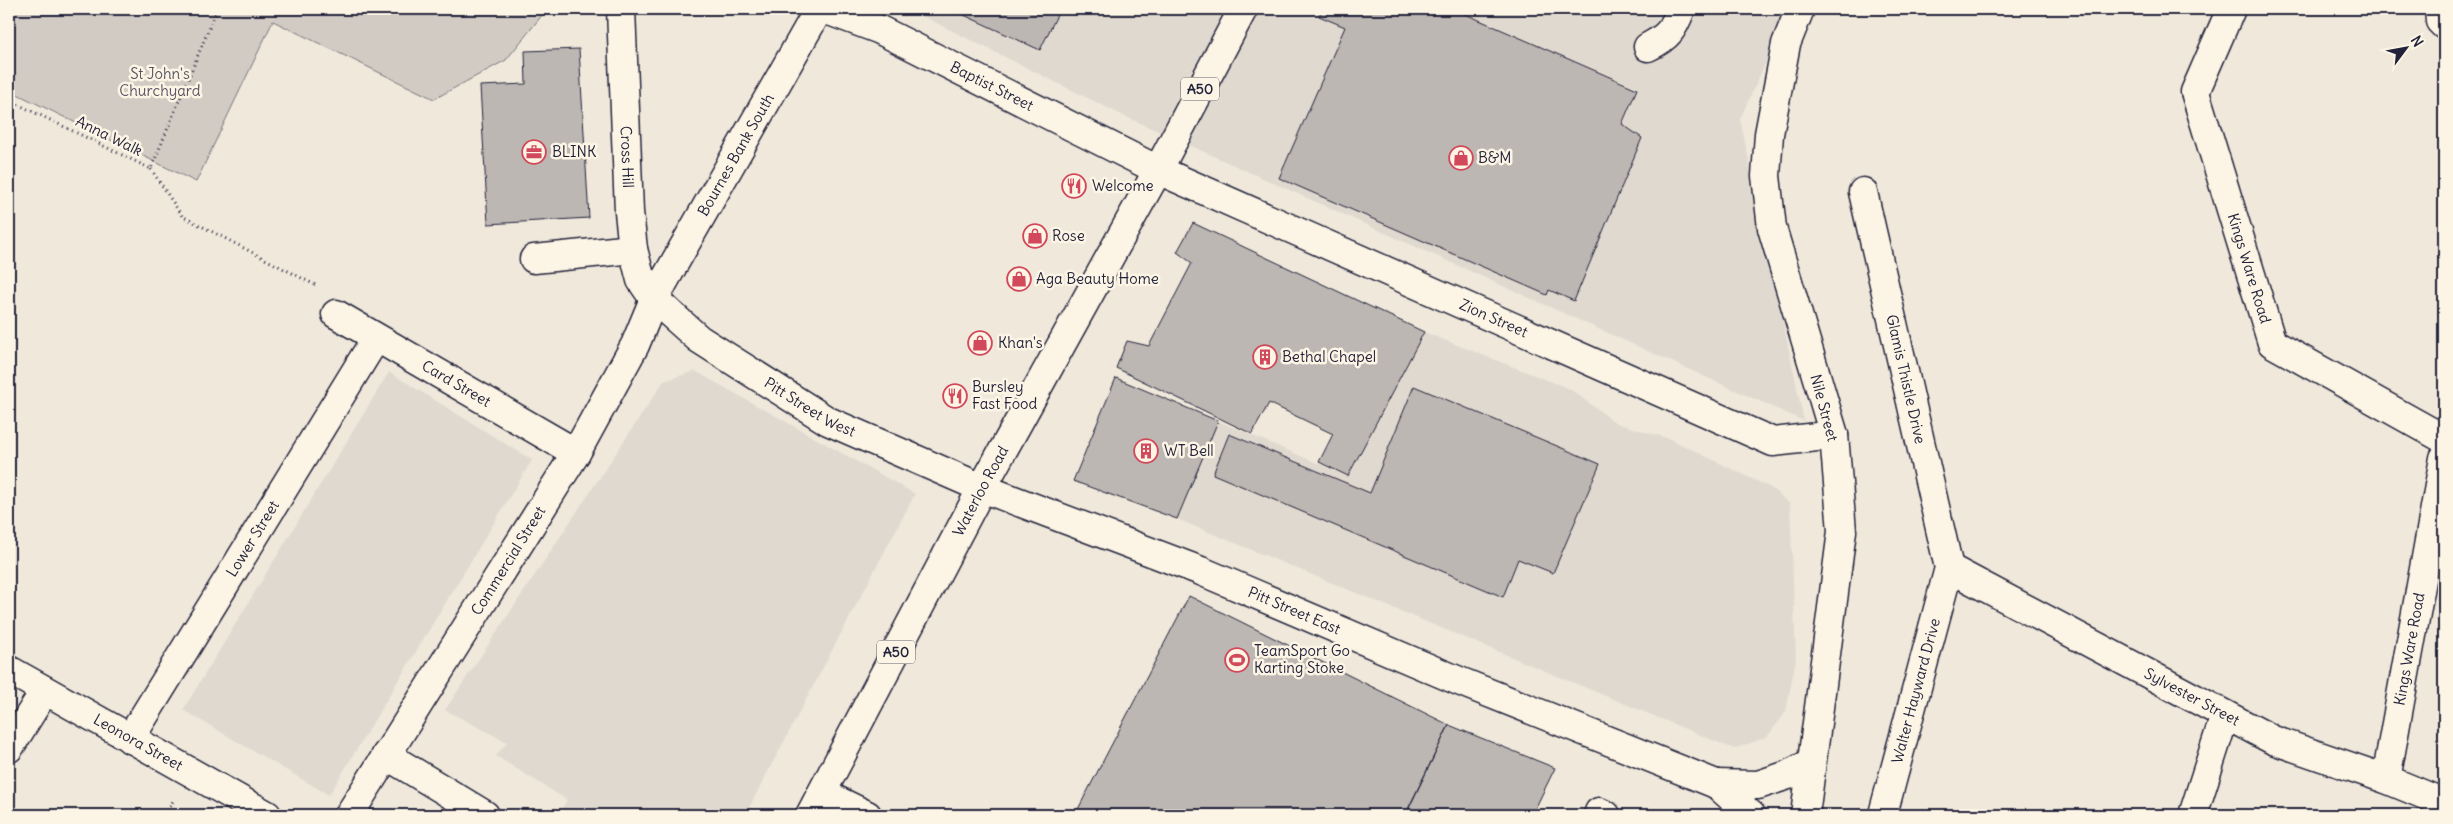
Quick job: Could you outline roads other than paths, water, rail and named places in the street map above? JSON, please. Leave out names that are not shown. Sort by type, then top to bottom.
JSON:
[{"type":"street","name":"Cross Hill","points":[[621,9],[629,212],[633,249],[641,280],[654,299]]},
{"type":"street","name":"Bournes Bank South","points":[[654,299],[818,9]]},
{"type":"street","name":"Baptist Street","points":[[824,9],[870,19],[1158,170]]},
{"type":"street","name":"A50","points":[[1158,170],[1243,9]]},
{"type":"street","points":[[1648,47],[1664,39],[1674,25],[1681,9]]},
{"type":"street","name":"Nile Street","points":[[1800,9],[1786,44],[1770,134],[1766,176],[1772,228],[1834,435],[1842,531],[1805,815]]},
{"type":"street","name":"Kings Ware Road","points":[[2231,9],[2195,92],[2272,343],[2444,439]]},
{"type":"street","points":[[2439,9],[2440,21],[2444,25]]},
{"type":"street","name":"Zion Street","points":[[1158,170],[1773,442],[1834,435]]},
{"type":"street","name":"Waterloo Road","points":[[816,804],[982,488],[1158,170]]},
{"type":"street","name":"Glamis Thistle Drive","points":[[1863,192],[1950,568]]},
{"type":"street","points":[[534,259],[633,249]]},
{"type":"street","name":"Commercial Street","points":[[349,815],[576,453],[635,345],[654,299]]},
{"type":"street","name":"Pitt Street West","points":[[654,299],[698,339],[828,421],[982,488]]},
{"type":"street","name":"Card Street","points":[[336,314],[576,453]]},
{"type":"street","name":"Lower Street","points":[[130,739],[376,338]]},
{"type":"street","name":"Kings Ware Road","points":[[2386,779],[2444,458]]},
{"type":"street","name":"Pitt Street East","points":[[982,488],[1201,571],[1459,681],[1716,784],[1751,815]]},
{"type":"street","name":"Sylvester Street","points":[[1950,568],[2273,740],[2386,779],[2444,803]]},
{"type":"street","name":"Walter Hayward Drive","points":[[1883,814],[1950,568]]},
{"type":"street","name":"Leonora Street","points":[[9,670],[44,692],[267,815]]},
{"type":"street","points":[[9,748],[44,692]]},
{"type":"street","points":[[2194,815],[2225,715]]},
{"type":"street","points":[[386,755],[486,815]]},
{"type":"street","name":"Pitt Street East","points":[[1716,784],[1758,785],[1788,775],[1811,763]]},
{"type":"street","points":[[816,804],[867,815]]},
{"type":"place","name":"BLINK","points":[[534,152]]},
{"type":"place","name":"B&M","points":[[1461,158]]},
{"type":"place","name":"Welcome","points":[[1074,186]]},
{"type":"place","name":"Rose","points":[[1035,236]]},
{"type":"place","name":"Aga Beauty Home","points":[[1019,279]]},
{"type":"place","name":"Khan's","points":[[980,343]]},
{"type":"place","name":"Bethal Chapel","points":[[1265,357]]},
{"type":"place","name":"Bursley Fast Food","points":[[955,396]]},
{"type":"place","name":"WT Bell","points":[[1146,451]]},
{"type":"place","name":"TeamSport Go Karting Stoke","points":[[1237,660]]},
{"type":"park label","name":"St John's Churchyard","points":[[160,82]]}]
